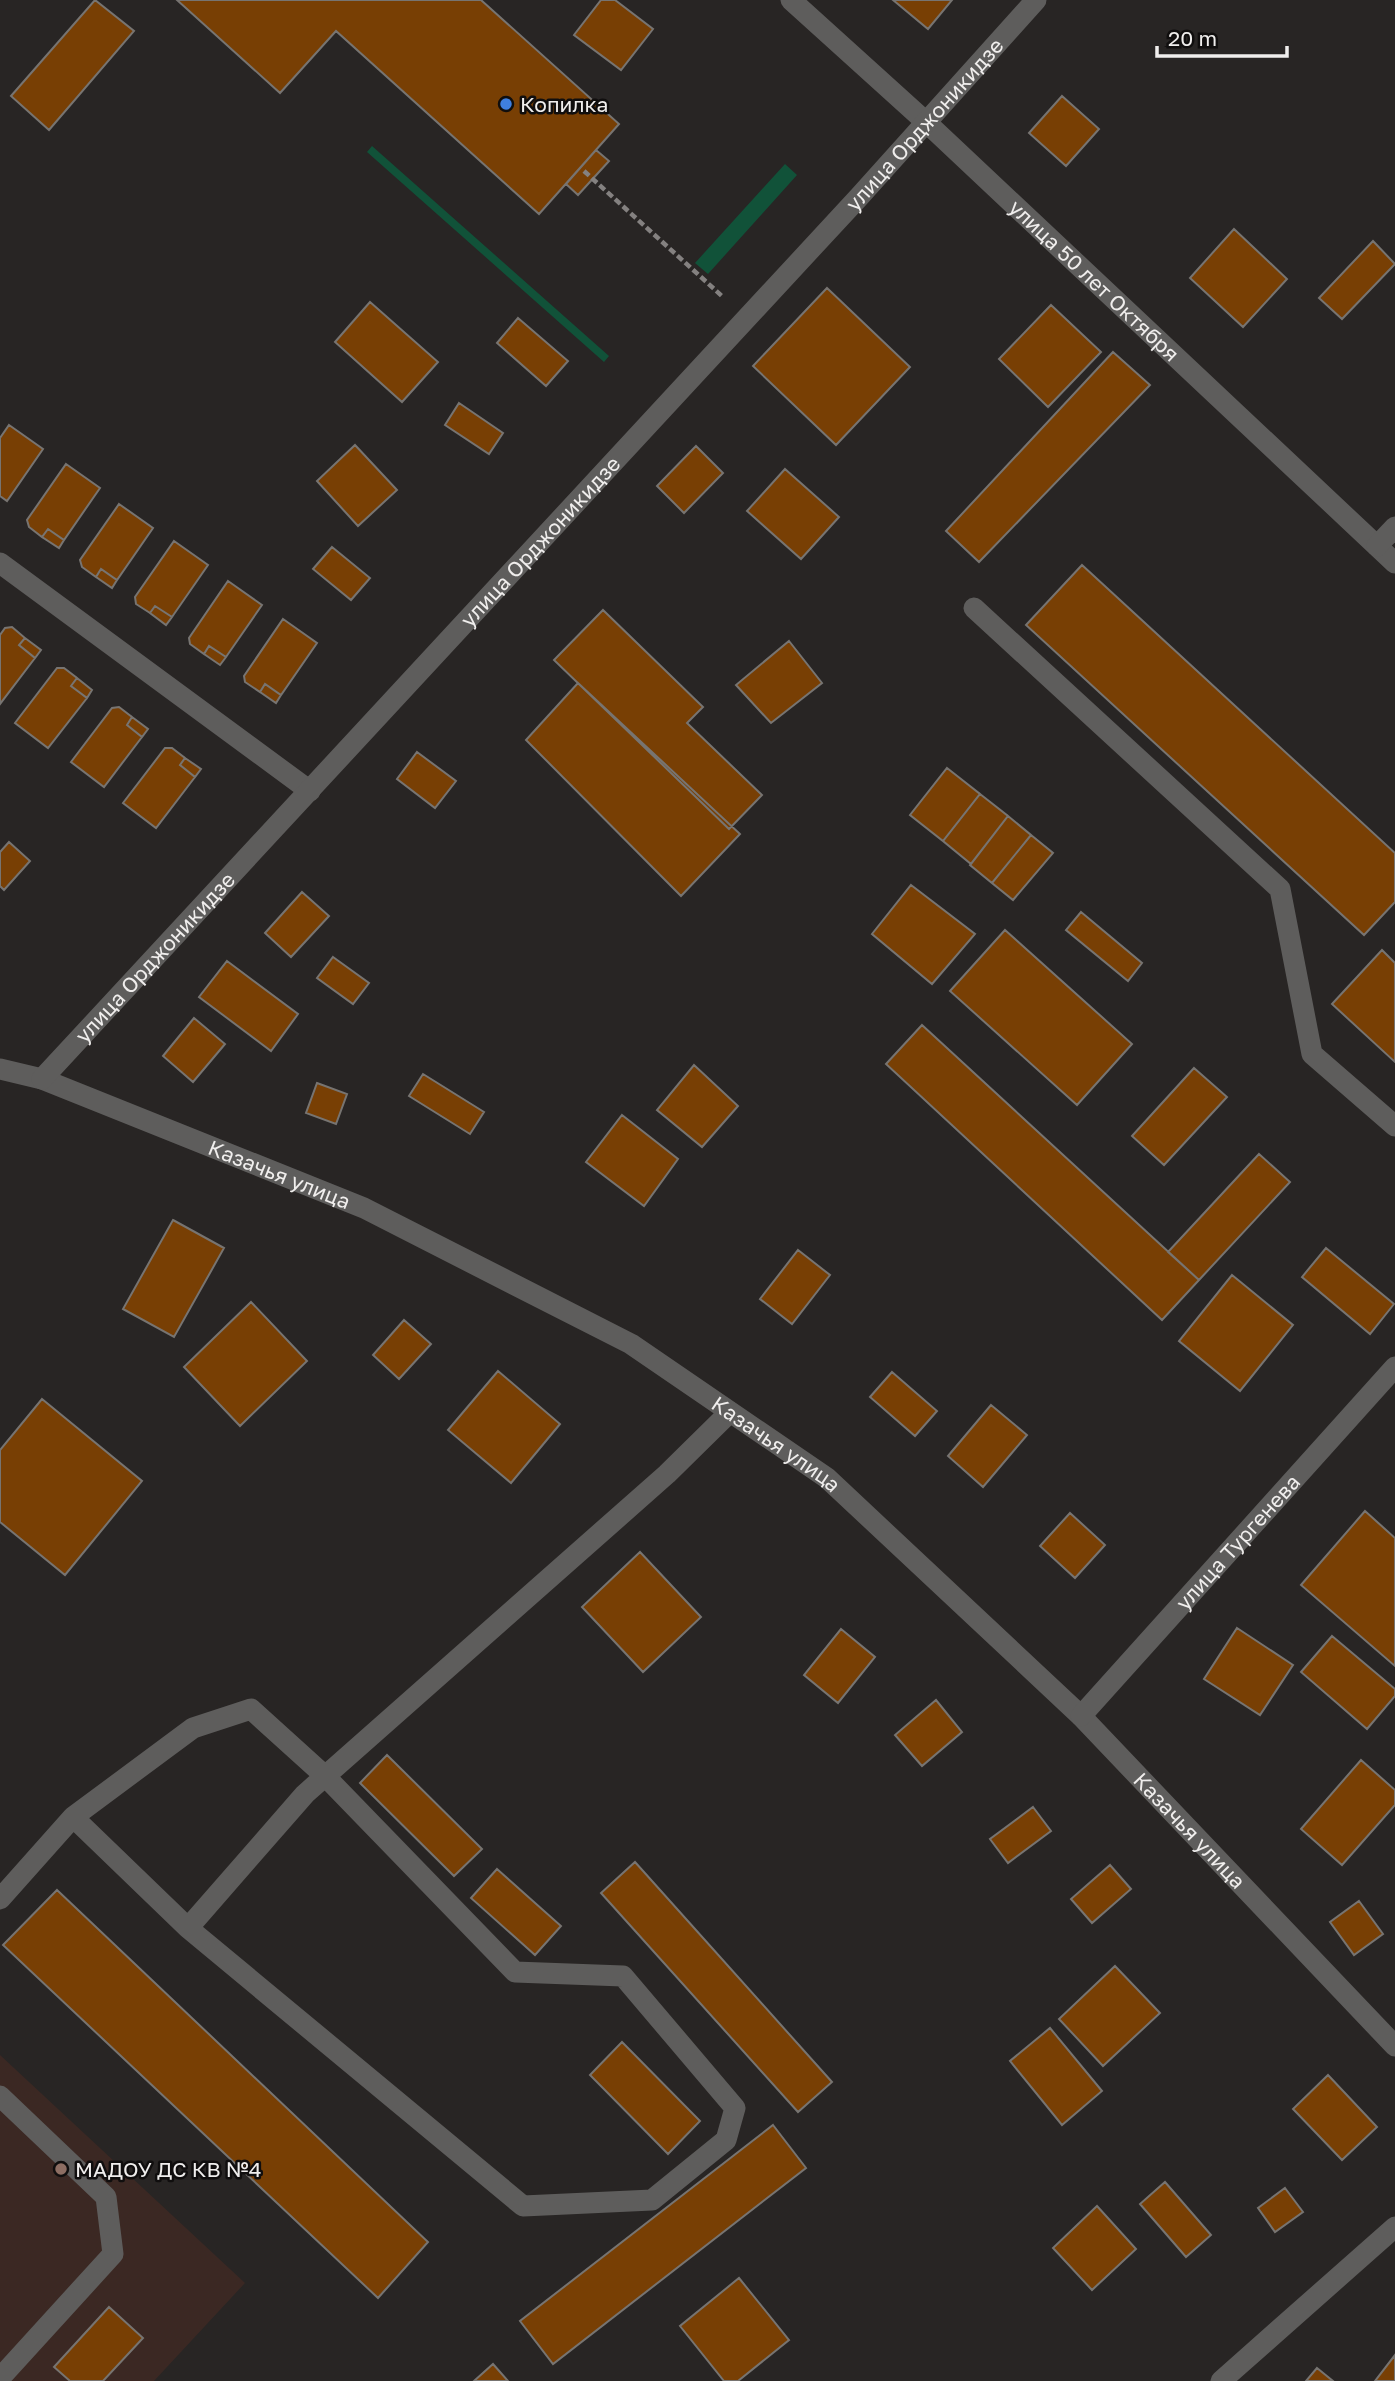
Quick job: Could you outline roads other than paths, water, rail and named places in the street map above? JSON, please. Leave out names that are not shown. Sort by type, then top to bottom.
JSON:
[{"type":"street","name":"улица 50 лет Октября","points":[[791,0],[1395,563]]},
{"type":"street","name":"улица Орджоникидзе","points":[[42,1079],[927,124],[1036,0]]},
{"type":"street","points":[[1377,546],[1395,527]]},
{"type":"street","points":[[0,563],[310,791]]},
{"type":"street","points":[[974,608],[1280,889],[1312,1054],[1395,1126]]},
{"type":"street","name":"Казачья улица","points":[[0,1069],[42,1079],[364,1208],[631,1344],[827,1478],[1081,1716],[1395,2046]]},
{"type":"street","name":"улица Тургенева","points":[[1081,1716],[1395,1367]]},
{"type":"street","points":[[188,1928],[305,1794],[667,1474],[730,1412]]},
{"type":"street","points":[[0,1899],[73,1817],[193,1728],[251,1709],[325,1776],[515,1972],[623,1976],[735,2108],[726,2140],[652,2200],[523,2206],[188,1928],[73,1817]]},
{"type":"street","points":[[0,2096],[106,2197],[113,2254],[0,2378]]},
{"type":"street","points":[[1221,2381],[1395,2227]]},
{"type":"place","name":"Копилка","points":[[506,104]]},
{"type":"place","name":"МАДОУ ДС КВ №4","points":[[61,2169]]}]
